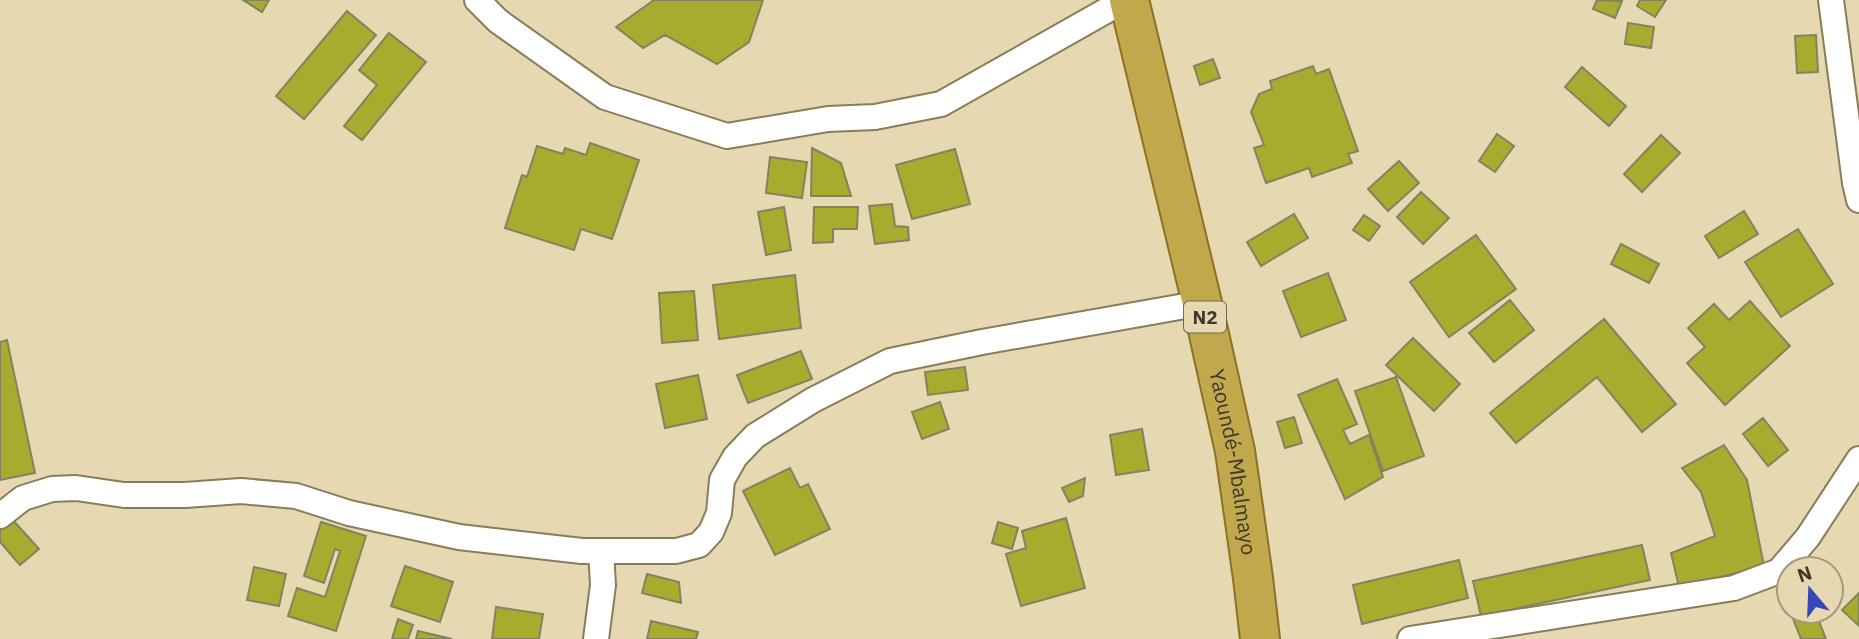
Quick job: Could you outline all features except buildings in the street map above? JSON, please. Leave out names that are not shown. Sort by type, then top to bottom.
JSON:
[{"type":"highway","name":"Yaoundé-Mbalmayo","points":[[1127,0],[1202,303],[1235,451],[1260,639]]},
{"type":"street","points":[[477,0],[498,21],[605,97],[727,136],[828,119],[875,117],[941,104],[1127,0]]},
{"type":"street","points":[[1831,0],[1859,200]]},
{"type":"street","points":[[0,516],[23,498],[52,489],[76,488],[124,495],[241,491],[296,496],[349,513],[458,537],[582,551],[676,551],[699,545],[711,532],[719,513],[722,480],[735,457],[755,436],[813,400],[890,361],[1202,303]]},
{"type":"street","points":[[1410,639],[1734,588],[1779,571],[1808,537],[1859,458]]},
{"type":"street","points":[[596,639],[603,585],[601,551]]}]
